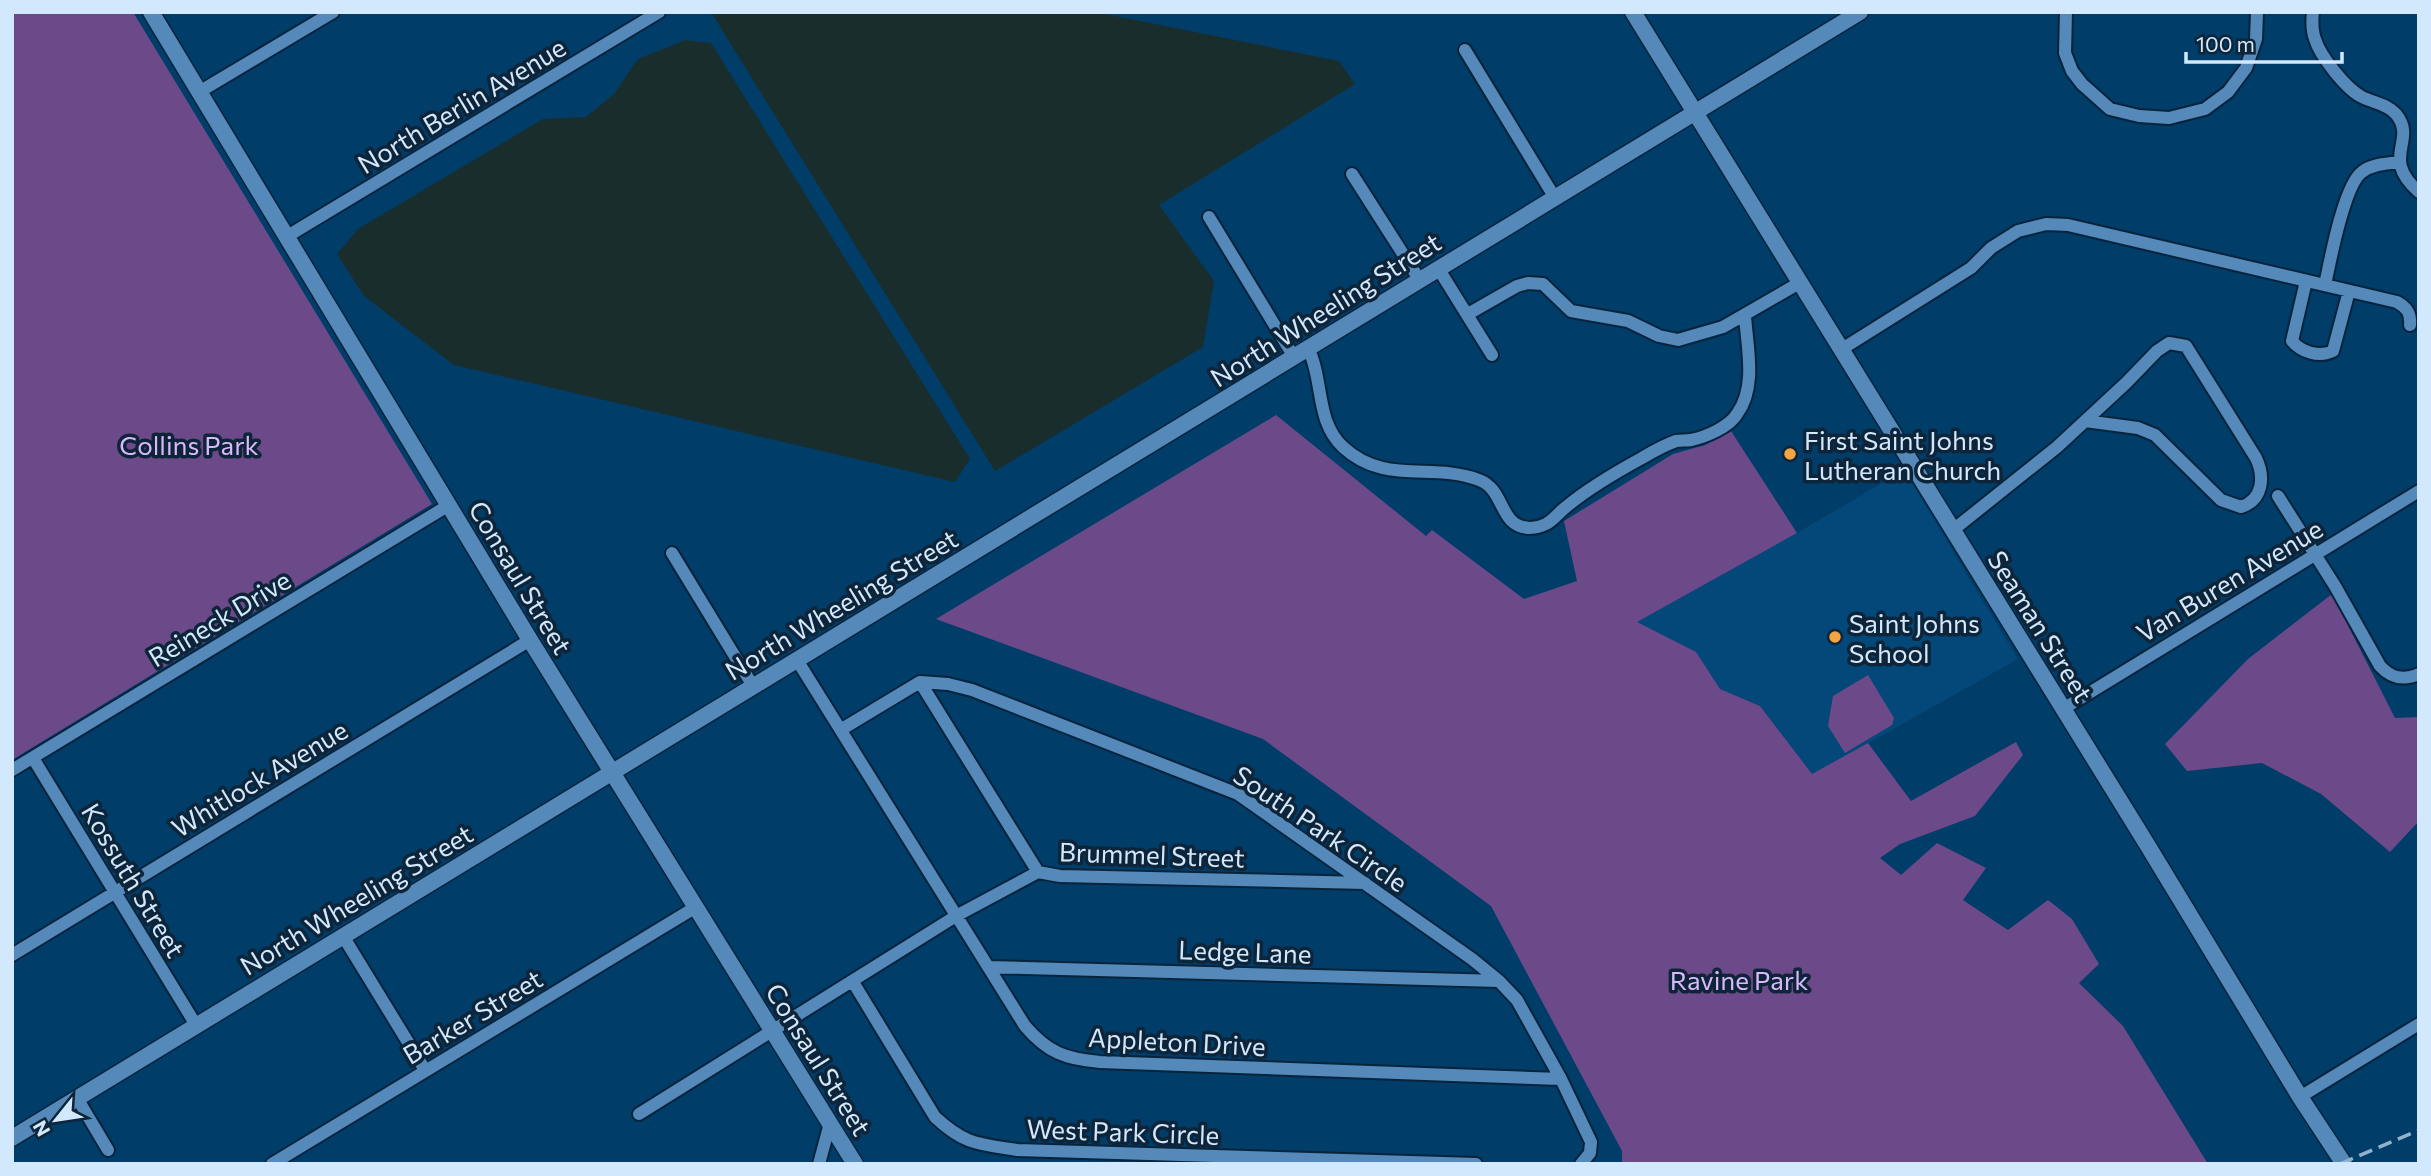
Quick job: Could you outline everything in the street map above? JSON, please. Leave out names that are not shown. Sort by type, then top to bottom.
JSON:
[{"type":"street","name":"Consaul Street","points":[[151,12],[611,773],[855,1164]]},
{"type":"street","points":[[199,92],[333,12]]},
{"type":"street","name":"North Berlin Avenue","points":[[286,237],[659,12]]},
{"type":"street","name":"Seaman Street","points":[[1633,12],[2300,1097],[2344,1164]]},
{"type":"street","name":"North Wheeling Street","points":[[12,1138],[1860,12]]},
{"type":"street","points":[[2066,12],[2065,52],[2072,71],[2082,84],[2110,109],[2138,116],[2169,118],[2205,108],[2228,92],[2246,68],[2256,38],[2257,12]]},
{"type":"street","points":[[2313,12],[2315,41],[2343,84],[2362,97],[2394,111],[2402,122],[2400,170],[2419,192]]},
{"type":"street","points":[[1465,50],[1555,198]]},
{"type":"street","points":[[2325,285],[2346,198],[2353,182],[2359,174],[2373,166],[2399,162]]},
{"type":"street","points":[[1352,174],[1419,279]]},
{"type":"street","points":[[1209,217],[1301,353],[1317,368],[1323,411],[1330,432],[1343,447],[1362,462],[1388,471],[1447,473],[1481,480],[1498,494],[1506,517],[1517,525],[1532,528],[1546,524],[1566,507],[1643,457],[1676,441],[1703,437],[1736,417],[1744,403],[1749,369],[1745,316]]},
{"type":"street","points":[[1842,349],[1971,268],[1991,248],[2018,231],[2046,224],[2068,225],[2397,302],[2405,307],[2411,316],[2410,326]]},
{"type":"street","points":[[1438,268],[1492,355]]},
{"type":"street","points":[[2306,281],[2292,341],[2314,354],[2333,351],[2349,291]]},
{"type":"street","points":[[1468,314],[1517,286],[1543,284],[1572,311],[1628,321],[1659,336],[1678,340],[1723,327],[1801,282]]},
{"type":"street","points":[[1953,530],[2057,447],[2157,351],[2169,343],[2186,346],[2259,465],[2262,484],[2256,498],[2241,508],[2221,500],[2155,435],[2138,428],[2085,421]]},
{"type":"street","name":"Van Buren Avenue","points":[[2063,709],[2419,491]]},
{"type":"street","points":[[2278,496],[2334,586],[2374,658],[2386,672],[2394,676],[2401,678],[2419,674]]},
{"type":"street","name":"Reineck Drive","points":[[12,770],[449,505]]},
{"type":"street","points":[[673,553],[753,686]]},
{"type":"street","name":"Whitlock Avenue","points":[[12,955],[530,640]]},
{"type":"street","name":"Appleton Drive","points":[[797,660],[1025,1026],[1048,1048],[1067,1058],[1100,1062],[1561,1079]]},
{"type":"street","points":[[842,729],[920,682],[1038,872]]},
{"type":"street","name":"South Park Circle","points":[[920,682],[948,684],[972,690],[1238,793],[1472,958],[1499,981],[1517,1000],[1561,1079]]},
{"type":"street","name":"Kossuth Street","points":[[33,758],[196,1025]]},
{"type":"street","name":"Brummel Street","points":[[639,1114],[957,916],[1038,872],[1060,876],[1365,883]]},
{"type":"street","name":"Barker Street","points":[[272,1164],[696,907]]},
{"type":"street","points":[[343,936],[425,1070]]},
{"type":"street","name":"Ledge Lane","points":[[989,967],[1499,981]]},
{"type":"street","name":"West Park Circle","points":[[853,982],[935,1117],[970,1143],[1017,1150],[1476,1164]]},
{"type":"street","points":[[2300,1097],[2419,1024]]},
{"type":"street","points":[[1561,1079],[1591,1142],[1590,1153],[1581,1164]]},
{"type":"street","points":[[77,1098],[108,1150]]},
{"type":"street","points":[[819,1164],[830,1123]]},
{"type":"shaded area","points":[[711,12],[1095,12],[1339,61],[1355,84],[1159,205],[1214,281],[1203,347],[995,471]]},
{"type":"shaded area","points":[[685,40],[711,43],[970,459],[955,482],[454,365],[364,296],[337,254],[358,229],[543,119],[586,117],[614,94],[638,59]]},
{"type":"shaded area","name":"Saint Johns School","points":[[1904,470],[2018,659],[1812,775],[1760,706],[1720,689],[1695,652],[1636,622]]},
{"type":"green space","name":"Collins Park","points":[[12,12],[133,12],[432,504],[12,760]]},
{"type":"green space","name":"Ravine Park","points":[[1276,415],[1426,536],[1432,530],[1524,599],[1577,581],[1564,521],[1673,454],[1705,445],[1731,431],[1797,533],[1637,622],[1696,652],[1720,689],[1760,706],[1812,774],[1868,743],[1911,801],[2016,742],[2023,755],[1975,816],[1900,844],[1880,858],[1901,875],[1937,843],[1986,868],[1963,900],[2008,930],[2048,900],[2072,919],[2099,964],[2079,983],[2123,1026],[2208,1164],[1622,1164],[1622,1151],[1491,906],[1263,739],[936,619]]},
{"type":"green space","points":[[2332,594],[2395,718],[2419,717],[2419,821],[2390,852],[2321,794],[2262,763],[2187,771],[2165,744],[2248,659]]},
{"type":"green space","points":[[1868,675],[1894,718],[1892,725],[1845,753],[1828,726],[1833,696]]},
{"type":"railway","points":[[2340,1164],[2419,1130]]},
{"type":"place","name":"First Saint Johns Lutheran Church","points":[[1790,454]]},
{"type":"place","name":"Saint Johns School","points":[[1835,637]]}]
